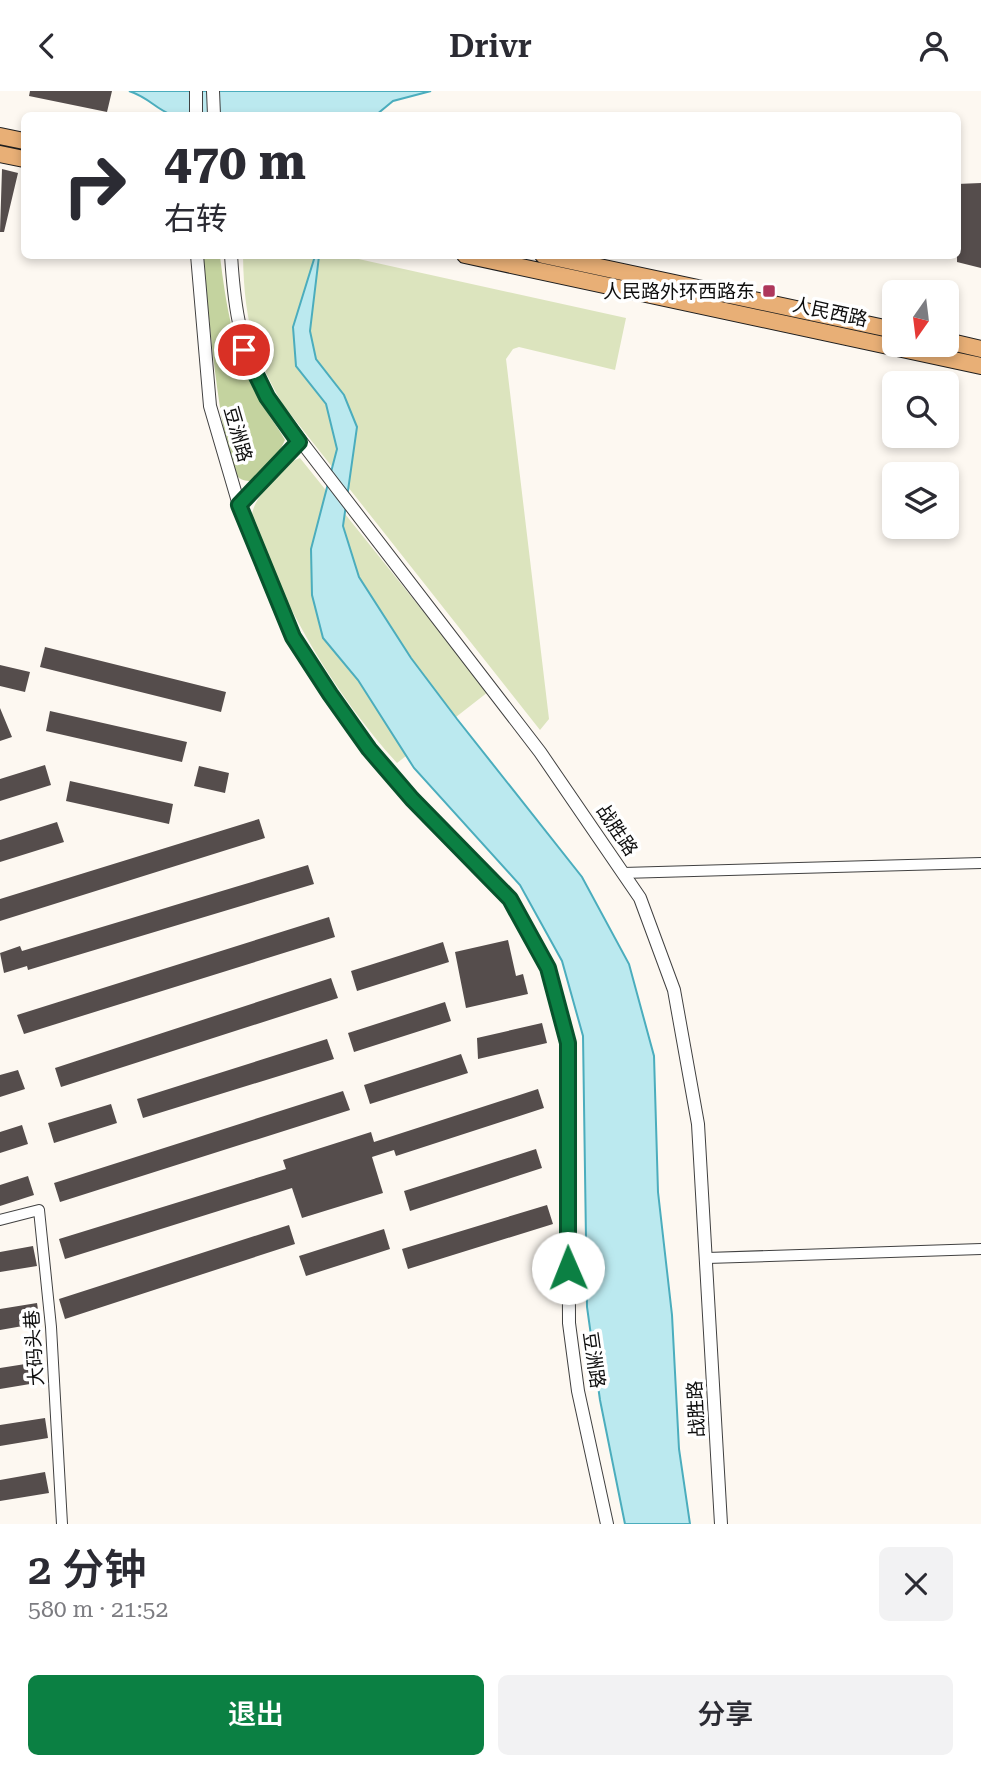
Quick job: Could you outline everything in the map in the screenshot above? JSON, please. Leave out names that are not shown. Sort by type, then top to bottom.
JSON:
[{"type":"main road","points":[[0,136],[21,140]]},
{"type":"main road","points":[[0,154],[21,158]]},
{"type":"main road","name":"人民西路","points":[[484,259],[981,366]]},
{"type":"main road","name":"人民西路","points":[[562,259],[882,327]]},
{"type":"main road","points":[[959,344],[981,349]]},
{"type":"street","points":[[196,91],[196,112]]},
{"type":"street","points":[[213,91],[214,112]]},
{"type":"street","name":"豆洲路","points":[[197,259],[210,406],[239,505],[293,637],[369,749],[412,799],[510,899],[548,968],[568,1043],[569,1323],[578,1391],[607,1524]]},
{"type":"street","name":"战胜路","points":[[231,259],[235,316],[244,350],[267,397],[540,752],[640,898],[674,990],[698,1123],[721,1524]]},
{"type":"street","points":[[239,505],[299,442]]},
{"type":"street","points":[[623,873],[981,863]]},
{"type":"street","name":"大码头巷","points":[[0,1220],[38,1210],[51,1327],[62,1524]]},
{"type":"street","points":[[707,1258],[981,1249]]},
{"type":"green space","points":[[203,259],[220,259],[228,309],[242,360],[259,399],[285,440],[278,454],[253,481],[238,477],[232,464],[215,372]]},
{"type":"green space","points":[[243,259],[359,259],[626,318],[615,370],[519,347],[513,349],[506,359],[549,719],[540,730],[284,406],[257,351],[245,297]]},
{"type":"green space","points":[[300,458],[488,692],[397,763],[352,708],[313,649],[280,586],[252,521],[252,513],[260,496],[293,461]]},
{"type":"water","points":[[129,91],[431,91],[393,101],[380,112],[166,112]]},
{"type":"water","points":[[314,259],[319,259],[310,331],[316,359],[344,395],[357,427],[343,526],[359,577],[411,658],[582,877],[629,964],[654,1056],[658,1192],[672,1315],[679,1449],[690,1524],[625,1524],[600,1400],[587,1307],[583,1036],[562,961],[520,885],[414,768],[358,680],[323,638],[312,595],[311,549],[337,449],[326,404],[296,366],[293,327]]},
{"type":"building","points":[[30,91],[112,91],[107,112],[29,96]]},
{"type":"building","points":[[2,169],[18,173],[4,232],[0,232]]},
{"type":"building","points":[[981,183],[981,268],[957,262],[957,259],[961,259],[961,184]]},
{"type":"building","points":[[45,647],[226,692],[221,712],[40,667]]},
{"type":"building","points":[[0,665],[30,672],[25,692],[0,686]]},
{"type":"building","points":[[0,708],[12,737],[0,741]]},
{"type":"building","points":[[50,711],[187,742],[182,762],[46,731]]},
{"type":"building","points":[[45,765],[51,785],[0,801],[0,779]]},
{"type":"building","points":[[199,766],[229,773],[225,793],[194,786]]},
{"type":"building","points":[[70,781],[173,804],[169,824],[66,801]]},
{"type":"building","points":[[259,819],[265,838],[0,921],[0,899]]},
{"type":"building","points":[[57,822],[64,842],[0,862],[0,840]]},
{"type":"building","points":[[308,865],[314,884],[28,970],[27,966],[4,973],[0,953],[20,946],[22,951]]},
{"type":"building","points":[[329,917],[335,937],[24,1034],[17,1015]]},
{"type":"building","points":[[508,940],[516,976],[523,974],[528,994],[466,1008],[455,952]]},
{"type":"building","points":[[443,942],[449,962],[357,991],[351,971]]},
{"type":"building","points":[[331,978],[338,998],[61,1087],[55,1068]]},
{"type":"building","points":[[445,1002],[451,1021],[354,1052],[348,1033]]},
{"type":"building","points":[[542,1023],[547,1043],[478,1059],[477,1038]]},
{"type":"building","points":[[327,1039],[334,1059],[143,1118],[137,1099]]},
{"type":"building","points":[[461,1054],[468,1073],[370,1104],[364,1085]]},
{"type":"building","points":[[18,1070],[25,1089],[0,1097],[0,1075]]},
{"type":"building","points":[[538,1089],[544,1108],[396,1156],[394,1150],[372,1157],[383,1193],[302,1218],[292,1188],[65,1259],[59,1239],[286,1169],[283,1160],[371,1132],[374,1142]]},
{"type":"building","points":[[343,1091],[350,1110],[60,1202],[54,1183]]},
{"type":"building","points":[[111,1104],[117,1123],[54,1143],[48,1123]]},
{"type":"building","points":[[22,1125],[28,1144],[0,1153],[0,1132]]},
{"type":"building","points":[[536,1149],[542,1168],[410,1211],[404,1191]]},
{"type":"building","points":[[28,1176],[34,1195],[0,1206],[0,1185]]},
{"type":"building","points":[[547,1205],[553,1224],[408,1269],[402,1249]]},
{"type":"building","points":[[289,1225],[295,1244],[65,1319],[59,1299]]},
{"type":"building","points":[[384,1229],[390,1249],[306,1276],[299,1256]]},
{"type":"building","points":[[33,1246],[37,1266],[0,1272],[0,1252]]},
{"type":"building","points":[[37,1303],[40,1323],[0,1330],[0,1309]]},
{"type":"building","points":[[38,1362],[42,1382],[0,1389],[0,1368]]},
{"type":"building","points":[[45,1418],[48,1438],[0,1446],[0,1425]]},
{"type":"building","points":[[45,1472],[49,1493],[0,1501],[0,1480]]},
{"type":"place","name":"人民路外环西路东","points":[[769,291]]},
{"type":"route","points":[[244,350],[267,397],[299,442],[239,505],[293,637],[369,749],[412,799],[510,899],[548,968],[568,1043],[568,1268]]}]
